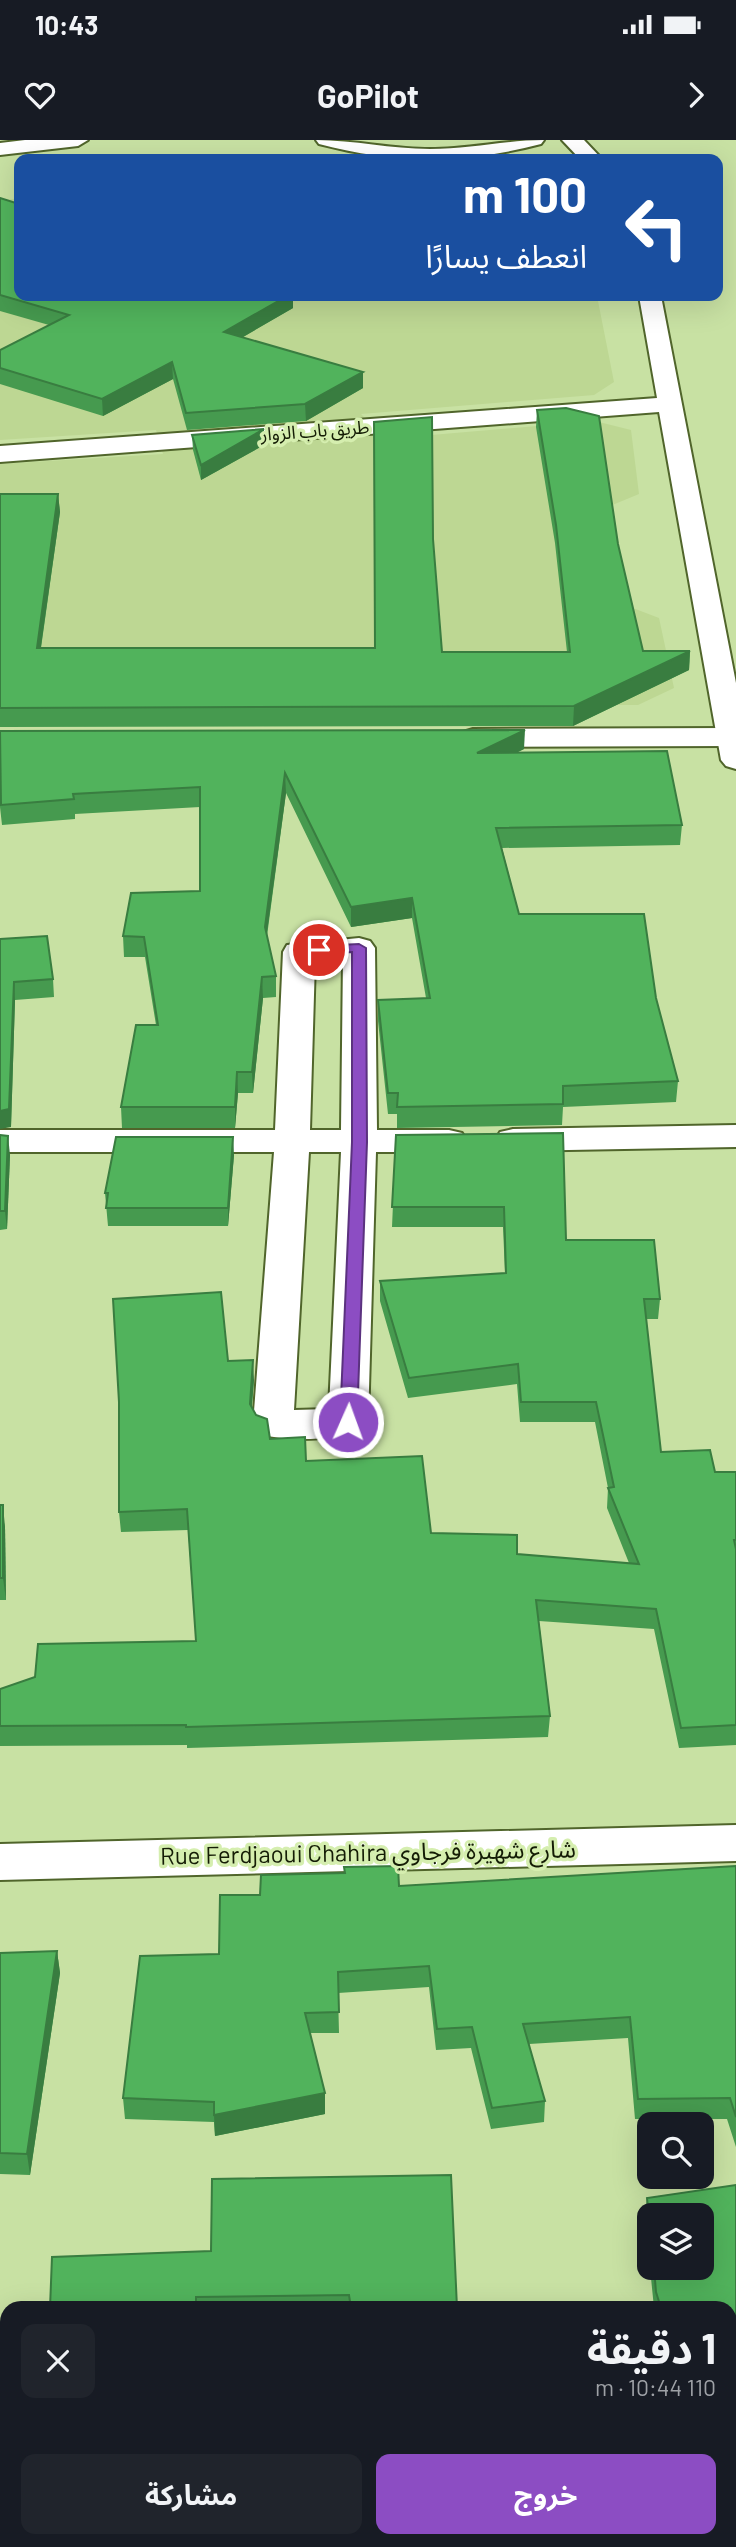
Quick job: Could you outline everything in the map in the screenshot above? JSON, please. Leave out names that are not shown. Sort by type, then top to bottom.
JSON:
[{"type":"street","points":[[0,149],[78,140]]},
{"type":"street","points":[[326,140],[366,150],[409,154]]},
{"type":"street","points":[[450,154],[508,148],[534,140]]},
{"type":"street","points":[[572,140],[587,154]]},
{"type":"street","points":[[441,738],[733,748],[651,301]]},
{"type":"street","name":"طريق باب الزوار","points":[[0,454],[671,404]]},
{"type":"street","points":[[359,948],[359,1142],[348,1422],[273,1424],[292,1142],[299,952],[359,948]]},
{"type":"street","points":[[0,1141],[359,1142],[736,1136]]},
{"type":"street","name":"Rue Ferdjaoui Chahira شارع شهيرة فرجاوي","points":[[0,1862],[736,1843]]},
{"type":"shaded area","points":[[14,199],[14,301],[598,301],[614,382],[594,395],[361,414],[385,439],[595,421],[631,430],[639,494],[610,506],[625,605],[659,618],[674,688],[638,705],[0,704],[0,464],[163,454],[156,430],[0,440],[0,201]]},
{"type":"building","points":[[0,198],[14,202],[14,299],[0,295]]},
{"type":"building","points":[[21,301],[278,301],[224,332],[363,372],[305,404],[186,413],[172,362],[102,399],[0,368],[0,350],[69,315]]},
{"type":"building","points":[[566,408],[599,416],[618,544],[643,651],[690,651],[574,706],[0,708],[0,494],[58,494],[37,648],[375,648],[374,422],[432,417],[433,539],[442,652],[570,652],[556,525],[537,410]]},
{"type":"building","points":[[264,429],[201,465],[192,435]]},
{"type":"building","points":[[525,730],[477,753],[667,751],[682,825],[496,828],[519,914],[644,914],[656,998],[678,1081],[563,1086],[563,1104],[397,1107],[398,1093],[388,1093],[378,1000],[430,998],[412,898],[351,907],[285,773],[265,927],[276,976],[262,977],[252,1072],[237,1072],[235,1107],[121,1107],[136,1025],[158,1025],[144,937],[123,936],[131,893],[200,891],[200,787],[73,794],[74,799],[1,805],[0,731]]},
{"type":"building","points":[[47,936],[53,979],[14,982],[9,1109],[0,1111],[0,939]]},
{"type":"building","points":[[563,1133],[566,1240],[654,1240],[660,1299],[644,1299],[661,1452],[710,1450],[715,1472],[736,1472],[736,1725],[681,1728],[656,1609],[536,1600],[550,1716],[186,1727],[0,1726],[0,1689],[35,1677],[38,1644],[196,1641],[187,1509],[119,1512],[119,1402],[113,1299],[221,1292],[228,1361],[253,1360],[250,1404],[256,1415],[267,1419],[270,1439],[305,1437],[306,1461],[422,1456],[431,1533],[517,1535],[517,1554],[639,1564],[608,1488],[614,1487],[596,1402],[521,1402],[518,1364],[409,1378],[380,1281],[506,1273],[504,1207],[392,1207],[396,1135]]},
{"type":"building","points":[[0,1135],[8,1136],[5,1211],[0,1211]]},
{"type":"building","points":[[116,1137],[233,1137],[228,1208],[106,1208],[108,1193],[105,1193]]},
{"type":"building","points":[[0,1505],[3,1505],[3,1578],[0,1578]]},
{"type":"building","points":[[398,1866],[399,1886],[736,1866],[736,2117],[730,2098],[638,2099],[630,2017],[523,2024],[545,2101],[492,2108],[472,2027],[437,2029],[429,1966],[338,1972],[339,2012],[305,2013],[325,2093],[214,2115],[214,2102],[123,2098],[140,1956],[219,1954],[220,1895],[260,1895],[261,1875],[345,1873],[344,1867]]},
{"type":"building","points":[[57,1951],[27,2154],[0,2153],[0,1953]]},
{"type":"building","points":[[451,2175],[457,2301],[350,2301],[349,2295],[196,2297],[196,2301],[50,2301],[52,2257],[211,2251],[212,2179]]},
{"type":"building","points":[[736,2185],[736,2301],[659,2301],[655,2280],[714,2280],[714,2203],[648,2203],[647,2198]]},
{"type":"route","points":[[319,950],[359,948],[359,1142],[348,1422]]}]
